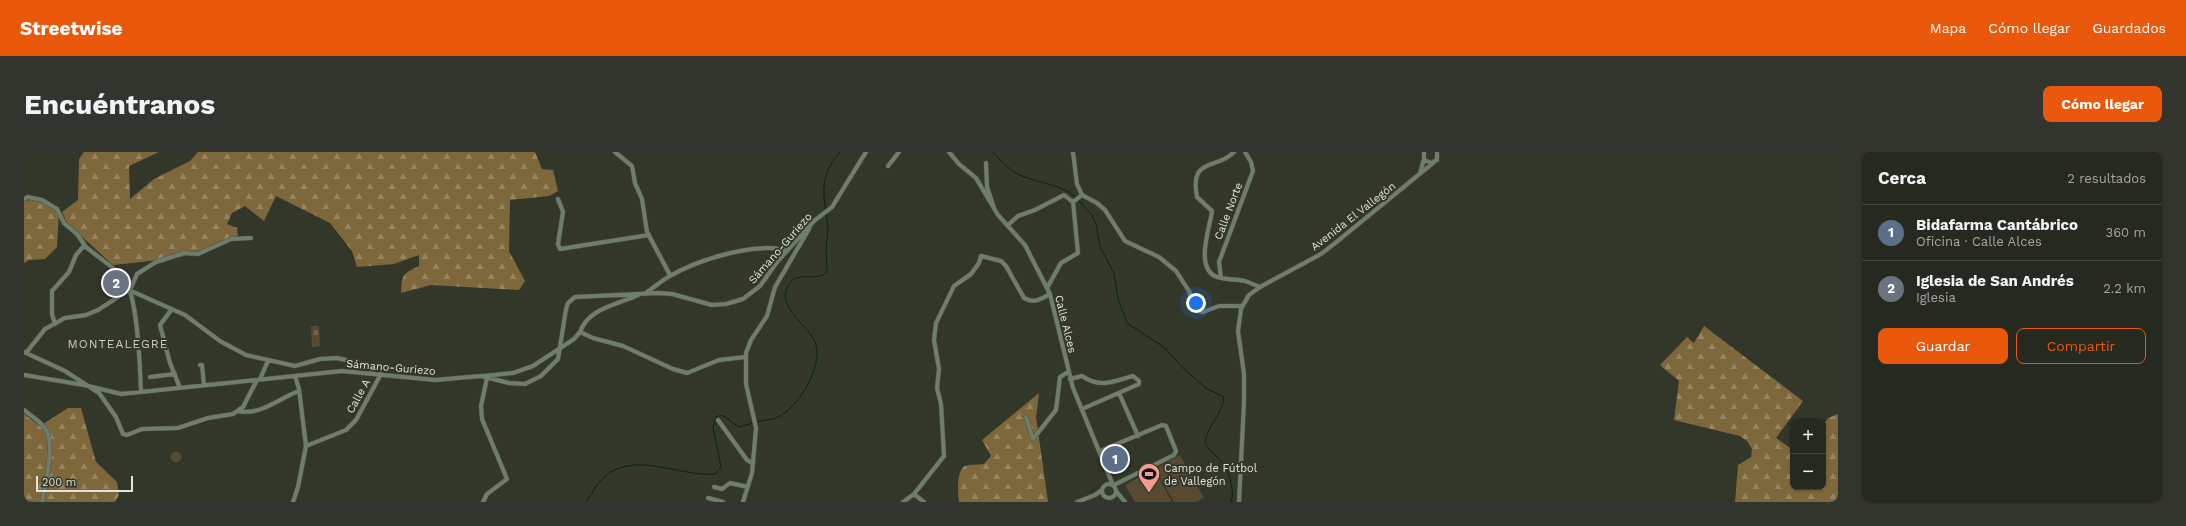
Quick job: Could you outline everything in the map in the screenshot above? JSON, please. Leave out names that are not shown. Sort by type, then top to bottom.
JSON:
[{"type":"street","points":[[615,152],[631,162],[635,183],[642,199],[646,226],[649,235],[670,276]]},
{"type":"street","name":"Sámano-Guriezo","points":[[24,375],[88,386],[114,393],[141,392],[342,371],[435,380],[479,376],[509,383],[532,383],[555,364],[562,346],[566,309],[568,303],[575,297],[645,293],[672,294],[712,305],[736,302],[755,291],[810,224],[828,210],[835,202],[866,152]]},
{"type":"street","points":[[888,166],[898,152]]},
{"type":"street","name":"Calle Alces","points":[[949,152],[980,183],[994,208],[1025,245],[1047,288],[1050,294],[1070,379],[1115,487],[1125,501]]},
{"type":"street","points":[[1073,152],[1077,184],[1081,196]]},
{"type":"street","points":[[1234,152],[1229,157],[1203,166],[1196,180],[1197,197],[1212,211],[1205,247],[1207,266],[1210,273],[1221,278],[1245,281],[1260,287]]},
{"type":"street","name":"Calle Norte","points":[[1221,278],[1219,262],[1252,171],[1251,162],[1245,152]]},
{"type":"street","points":[[1437,152],[1438,157]]},
{"type":"street","name":"Avenida El Vallegón","points":[[1239,502],[1244,374],[1238,331],[1238,319],[1242,306],[1249,295],[1260,287],[1321,254],[1419,175],[1433,163],[1441,152]]},
{"type":"street","points":[[1423,154],[1428,163],[1433,163]]},
{"type":"street","points":[[1419,175],[1423,154]]},
{"type":"street","points":[[986,163],[987,187],[994,203],[994,208]]},
{"type":"street","points":[[1008,225],[1018,216],[1035,210],[1064,195],[1074,202]]},
{"type":"street","points":[[1074,202],[1081,196]]},
{"type":"street","points":[[1081,196],[1097,202],[1105,210],[1125,241],[1159,257],[1176,272],[1189,291],[1194,306],[1198,311],[1203,312],[1219,306],[1242,306]]},
{"type":"street","points":[[24,199],[28,197],[35,198],[51,205],[61,215],[64,223],[77,234],[86,247],[124,279],[130,290],[139,347],[141,392]]},
{"type":"street","points":[[558,199],[563,212],[558,244],[560,249],[649,235]]},
{"type":"street","points":[[1047,288],[1061,263],[1077,255],[1078,253],[1074,202]]},
{"type":"street","points":[[744,502],[752,463],[756,424],[746,384],[746,357],[751,340],[767,316],[775,287],[809,229],[810,224]]},
{"type":"street","points":[[251,238],[247,236],[241,240],[231,239],[198,254],[184,253],[156,262],[137,274],[130,290],[98,310],[86,315],[65,318],[45,328],[25,353],[53,364],[102,396],[116,417],[122,432],[127,435],[142,429],[186,426],[238,411],[250,412],[261,409],[299,391]]},
{"type":"street","points":[[55,324],[52,314],[52,290],[70,272],[79,250],[86,247]]},
{"type":"street","points":[[479,376],[513,373],[529,368],[574,339],[580,332],[585,322],[593,314],[645,293],[670,276],[722,256],[754,248],[767,247],[787,251]]},
{"type":"street","points":[[903,502],[914,494],[944,456],[941,404],[937,388],[939,369],[934,340],[936,323],[954,286],[976,269],[981,256],[1001,262],[1006,266],[1024,298],[1028,301],[1039,300],[1050,294]]},
{"type":"street","points":[[130,290],[190,318],[220,341],[236,351],[268,361],[295,366],[320,359],[337,358],[359,363],[368,367],[374,373]]},
{"type":"street","points":[[172,309],[160,325],[170,363],[180,388]]},
{"type":"street","points":[[580,332],[593,338],[623,346],[673,369],[687,373],[719,360],[746,357]]},
{"type":"street","points":[[238,411],[248,400],[268,361]]},
{"type":"street","points":[[200,365],[202,364],[204,385]]},
{"type":"street","points":[[1026,417],[1033,439],[1056,410],[1060,377],[1068,372]]},
{"type":"street","points":[[150,377],[175,374]]},
{"type":"street","name":"Calle A","points":[[306,446],[346,430],[356,420],[381,374]]},
{"type":"street","points":[[293,502],[298,487],[306,446],[299,391],[295,376]]},
{"type":"street","points":[[1070,379],[1082,376],[1091,382],[1102,384],[1134,376],[1137,378],[1139,384],[1082,410]]},
{"type":"street","points":[[484,502],[486,494],[497,488],[507,479],[482,419],[481,406],[487,378]]},
{"type":"street","points":[[1119,393],[1138,436]]},
{"type":"street","points":[[24,410],[40,423],[48,433],[48,461],[42,502]]},
{"type":"street","points":[[718,420],[747,460],[752,463]]},
{"type":"street","points":[[1095,495],[1104,495],[1108,498],[1114,496],[1115,487],[1176,453],[1164,425],[1100,451]]},
{"type":"street","points":[[1077,502],[1095,495],[1102,490],[1108,484],[1111,477]]},
{"type":"street","points":[[714,487],[722,489],[730,483],[748,488]]},
{"type":"street","points":[[1108,484],[1115,487]]},
{"type":"street","points":[[1102,490],[1104,495]]},
{"type":"street","points":[[914,494],[924,502]]},
{"type":"street","name":"Calle Alces","points":[[1114,496],[1125,501]]},
{"type":"street","points":[[708,498],[723,502]]},
{"type":"green space","points":[[84,152],[159,152],[129,166],[130,199],[154,179],[190,161],[198,152],[535,152],[542,169],[553,170],[558,191],[549,196],[510,200],[509,251],[525,281],[519,290],[431,285],[401,293],[402,282],[406,273],[419,266],[419,255],[394,264],[357,267],[352,251],[330,223],[276,196],[264,221],[245,206],[232,213],[227,224],[237,228],[238,238],[177,258],[113,265],[67,223],[62,212],[78,200],[79,159]]},
{"type":"green space","points":[[31,200],[47,204],[59,213],[57,247],[45,259],[29,260],[24,263],[24,201]]},
{"type":"green space","points":[[311,326],[319,326],[320,346],[312,347]]},
{"type":"green space","points":[[1704,326],[1803,401],[1776,438],[1790,448],[1790,490],[1826,490],[1826,421],[1828,418],[1838,414],[1838,502],[1735,502],[1738,465],[1751,457],[1752,449],[1747,441],[1740,436],[1674,420],[1679,381],[1660,365],[1687,337],[1694,343]]},
{"type":"green space","points":[[1039,393],[1036,417],[1048,502],[959,502],[958,482],[962,468],[967,465],[984,464],[991,456],[982,440]]},
{"type":"green space","points":[[68,408],[81,408],[96,462],[117,482],[119,495],[115,502],[24,502],[24,414],[40,426]]},
{"type":"green space","points":[[176,451],[180,453],[182,457],[180,461],[176,463],[172,461],[170,457],[172,453]]},
{"type":"green space","points":[[1180,455],[1204,498],[1196,502],[1174,502],[1155,469]]},
{"type":"green space","name":"Campo de Fútbol de Vallegón","points":[[1154,469],[1172,502],[1135,502],[1125,485]]},
{"type":"waterway","points":[[826,210],[824,194],[825,180],[830,166],[840,152]]},
{"type":"waterway","points":[[993,152],[1006,166],[1018,174],[1029,179],[1056,186],[1076,197]]},
{"type":"waterway","points":[[1078,200],[1092,215],[1096,224],[1100,247],[1114,273],[1118,299],[1127,323],[1165,348],[1184,369],[1207,389],[1224,397],[1221,409],[1206,437],[1205,443],[1222,462],[1228,473],[1232,488],[1231,502]]},
{"type":"waterway","points":[[756,422],[780,416],[788,410],[803,393],[814,371],[817,360],[817,349],[814,340],[789,308],[785,295],[788,286],[793,280],[803,277],[816,277],[827,272],[826,249],[828,228],[826,213]]},
{"type":"waterway","points":[[586,502],[604,477],[616,469],[629,466],[658,466],[701,474],[715,474],[721,467],[713,427],[716,417],[722,415],[739,427],[753,423]]},
{"type":"place","name":"Iglesia de San Andrés","points":[[116,283]]},
{"type":"place","name":"Bidafarma Cantábrico","points":[[1115,459]]},
{"type":"place","name":"Campo de Fútbol de Vallegón","points":[[1149,494]]},
{"type":"district","name":"MONTEALEGRE","points":[[118,344]]}]
